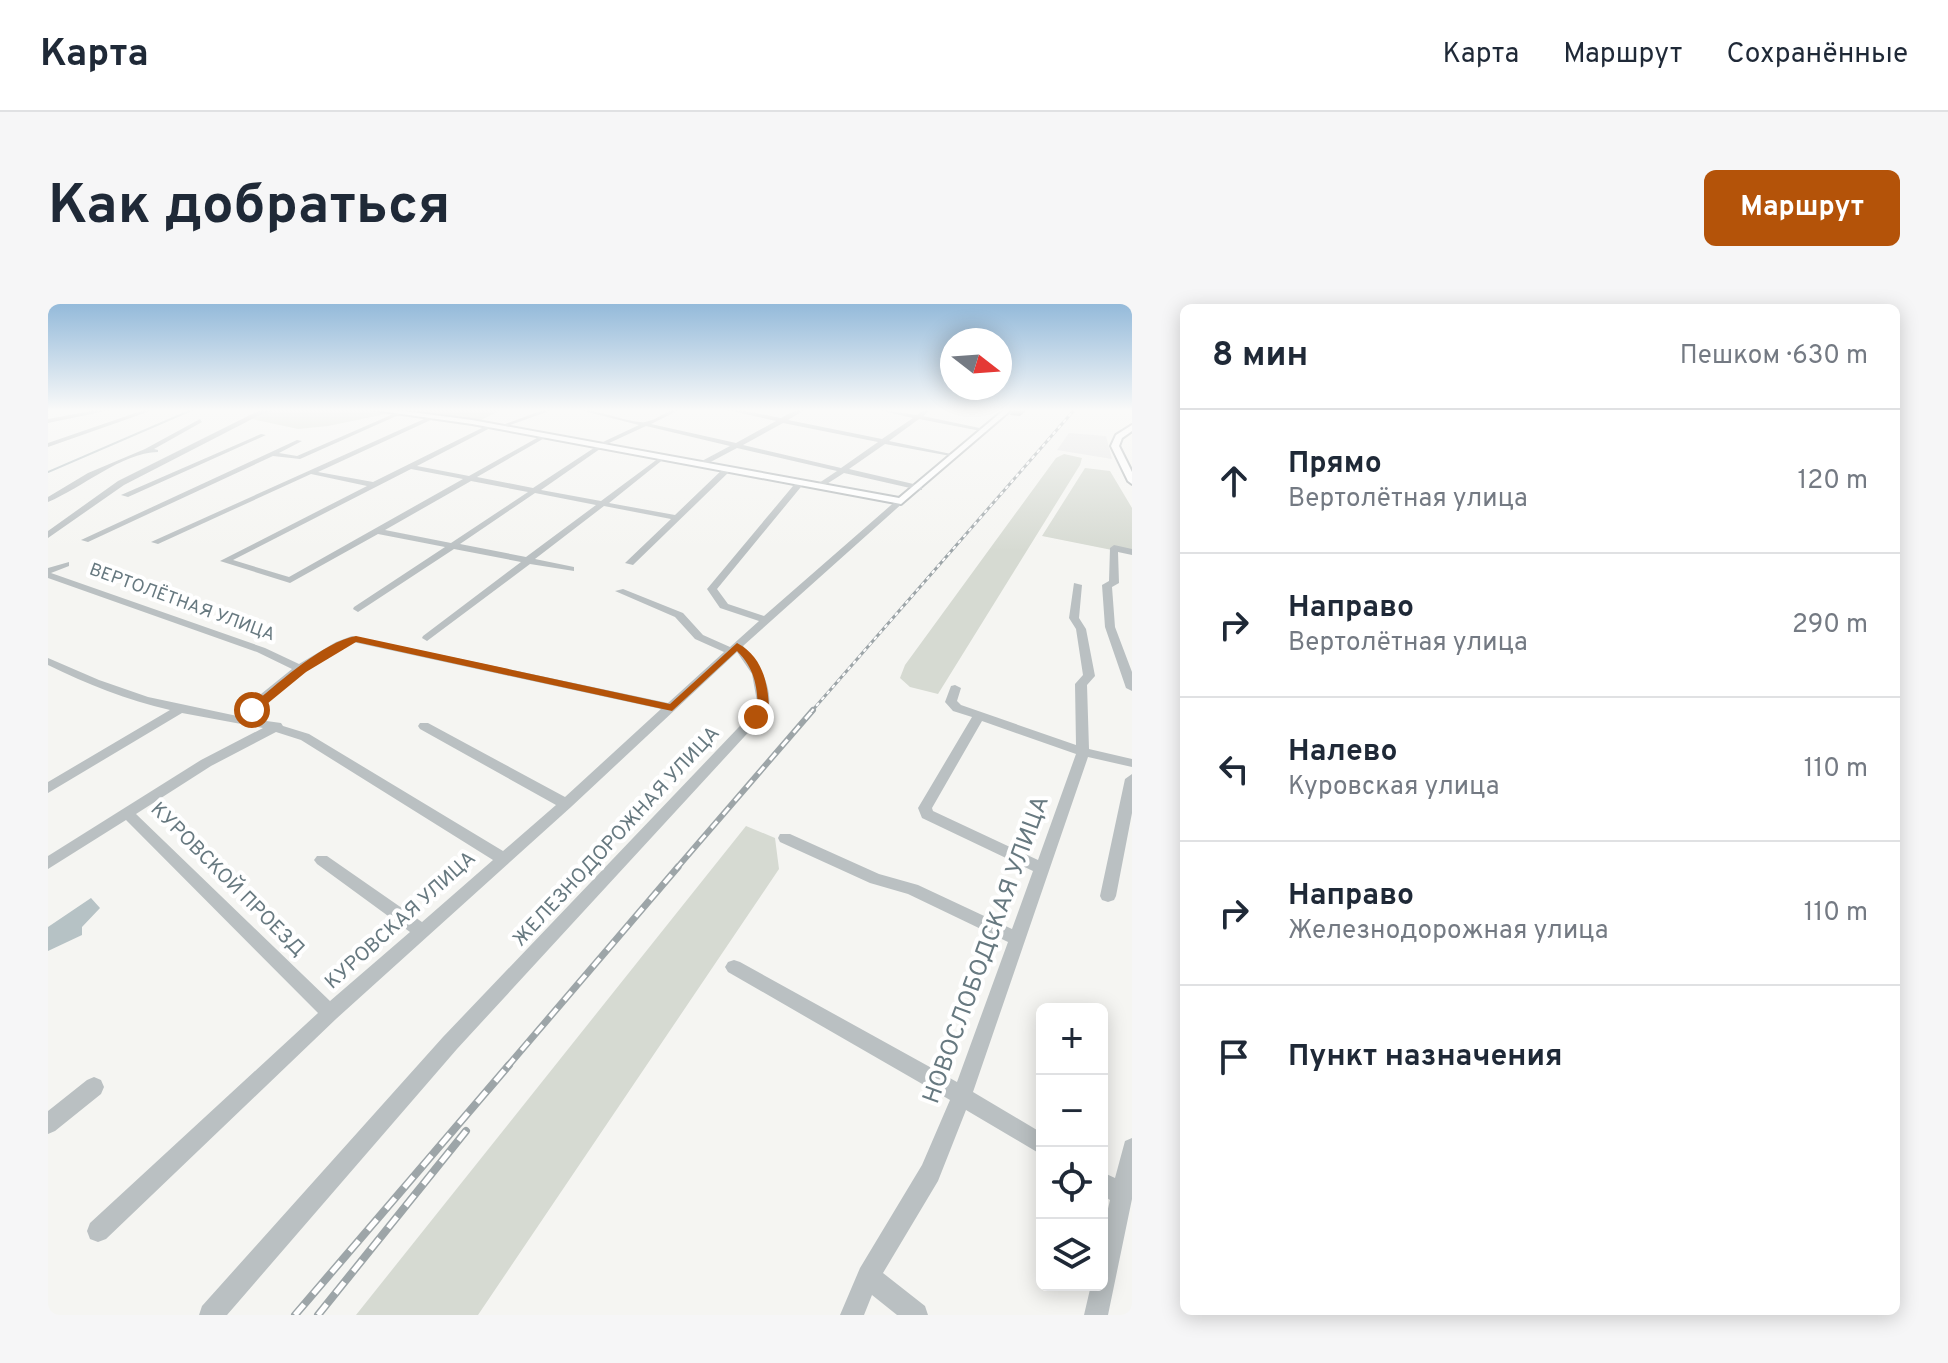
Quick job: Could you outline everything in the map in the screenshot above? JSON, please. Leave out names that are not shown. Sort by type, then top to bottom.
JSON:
[{"type":"main road","points":[[658,456],[901,501],[954,456]]},
{"type":"main road","points":[[1118,456],[1132,481]]},
{"type":"street","points":[[48,500],[91,475],[133,456]]},
{"type":"street","points":[[48,535],[104,493],[172,456]]},
{"type":"street","points":[[125,495],[212,456]]},
{"type":"street","points":[[85,540],[267,456]]},
{"type":"street","points":[[155,542],[350,456]]},
{"type":"street","points":[[433,456],[225,561],[290,580],[511,456]]},
{"type":"street","points":[[358,609],[586,456]]},
{"type":"street","points":[[703,464],[719,456]]},
{"type":"street","points":[[782,456],[919,488]]},
{"type":"street","points":[[822,485],[861,456]]},
{"type":"street","points":[[427,638],[663,457]]},
{"type":"street","points":[[1120,462],[1132,463]]},
{"type":"street","points":[[411,467],[677,518]]},
{"type":"street","points":[[630,563],[728,469]]},
{"type":"street","points":[[314,473],[375,485]]},
{"type":"street","points":[[765,620],[724,606],[712,589],[801,482]]},
{"type":"street","points":[[620,591],[679,615],[699,637],[734,648],[901,501]]},
{"type":"street","points":[[378,531],[571,569]]},
{"type":"street","points":[[1132,552],[1114,548],[1114,583],[1107,585],[1110,627],[1132,688]]},
{"type":"street","name":"ВЕРТОЛЁТНАЯ УЛИЦА","points":[[48,573],[66,564]]},
{"type":"street","name":"ВЕРТОЛЁТНАЯ УЛИЦА","points":[[48,573],[261,650],[302,670]]},
{"type":"street","name":"НОВОСЛОБОДСКАЯ УЛИЦА","points":[[852,1315],[868,1276],[930,1173],[962,1096],[1083,752],[1081,684],[1089,676],[1081,629],[1074,618],[1077,585]]},
{"type":"street","points":[[247,719],[252,710],[302,670],[347,641],[356,639],[672,708]]},
{"type":"street","name":"КУРОВСКАЯ УЛИЦА","points":[[98,1231],[330,1013],[566,804],[734,648]]},
{"type":"street","name":"ЖЕЛЕЗНОДОРОЖНАЯ УЛИЦА","points":[[211,1315],[450,1043],[764,708],[763,686],[754,662],[734,648]]},
{"type":"street","points":[[48,661],[119,694],[180,709],[247,719],[305,737],[504,859]]},
{"type":"street","points":[[955,688],[951,702],[957,708],[1083,752],[1132,763]]},
{"type":"street","points":[[48,788],[180,709]]},
{"type":"street","points":[[979,716],[925,808],[927,814],[1041,868]]},
{"type":"street","points":[[48,863],[206,763],[277,726]]},
{"type":"street","points":[[424,726],[566,804]]},
{"type":"street","points":[[1108,896],[1132,779]]},
{"type":"street","name":"КУРОВСКОЙ ПРОЕЗД","points":[[126,812],[330,1013]]},
{"type":"street","points":[[785,838],[875,879],[912,889],[1017,939]]},
{"type":"street","points":[[322,860],[422,931]]},
{"type":"street","points":[[734,967],[1036,1141]]},
{"type":"street","points":[[48,1124],[94,1087]]},
{"type":"street","points":[[1096,1315],[1132,1148]]},
{"type":"street","points":[[1108,1186],[1123,1195]]},
{"type":"street","points":[[868,1276],[916,1315]]},
{"type":"shaded area","points":[[1056,458],[1082,458],[938,694],[910,687],[900,678],[905,665]]},
{"type":"shaded area","points":[[1085,468],[1110,471],[1132,508],[1132,554],[1042,536]]},
{"type":"shaded area","points":[[746,826],[775,838],[779,869],[478,1315],[356,1315]]},
{"type":"shaded area","points":[[91,898],[100,908],[82,927],[82,935],[48,951],[48,927]]},
{"type":"waterway","points":[[48,472],[85,456]]},
{"type":"railway","points":[[811,712],[1034,456]]},
{"type":"railway","points":[[676,869],[813,710]]},
{"type":"railway","points":[[507,1067],[678,867]]},
{"type":"railway","points":[[295,1315],[509,1065]]},
{"type":"railway","points":[[318,1315],[466,1131]]},
{"type":"route","points":[[252,710],[294,675],[350,639],[356,639],[477,668],[672,708],[737,646],[754,662],[763,686],[764,708],[756,717]]}]
